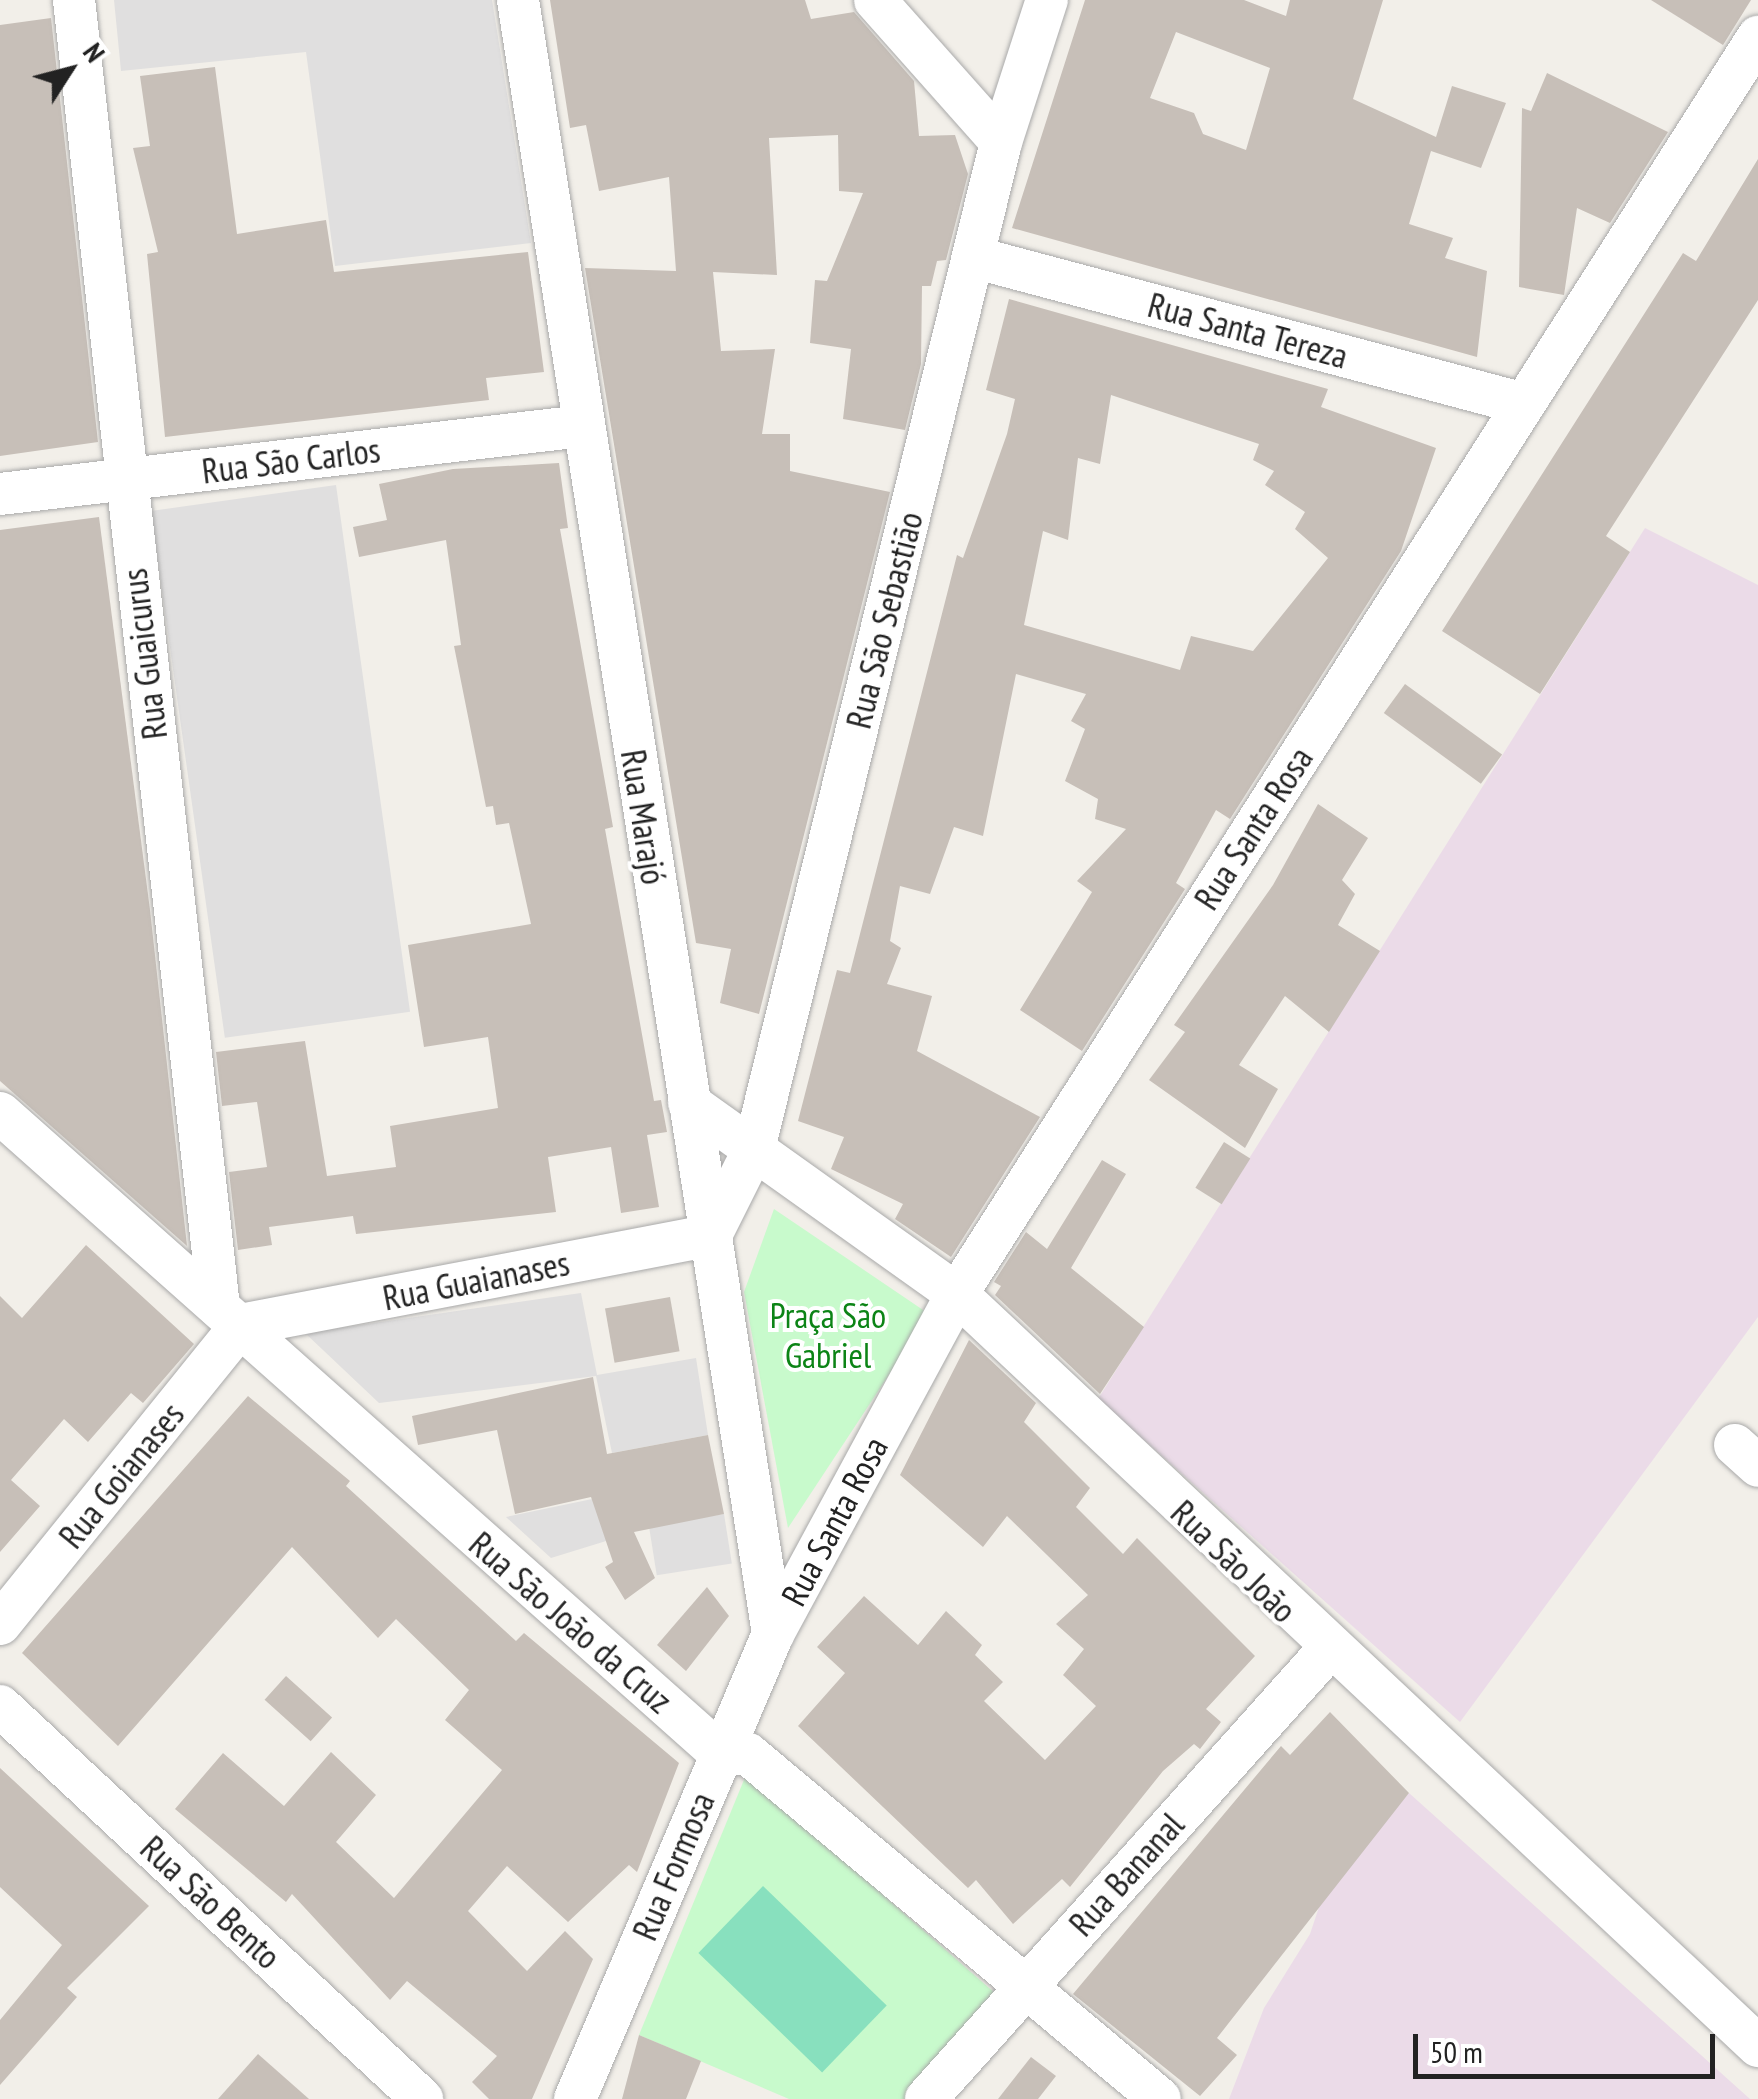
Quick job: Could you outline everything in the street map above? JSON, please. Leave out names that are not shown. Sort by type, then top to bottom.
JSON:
[{"type":"street","name":"Rua Guaicurus","points":[[74,0],[124,480],[230,1316]]},
{"type":"street","name":"Rua Marajó","points":[[518,0],[773,1634]]},
{"type":"street","points":[[875,0],[1001,142]]},
{"type":"street","name":"Rua São Sebastião","points":[[710,1235],[754,1149],[1001,142],[1047,0]]},
{"type":"street","name":"Rua Santa Rosa","points":[[773,1634],[957,1294],[1758,37]]},
{"type":"street","name":"Rua Santa Tereza","points":[[973,258],[1524,404]]},
{"type":"street","name":"Rua São Carlos","points":[[0,494],[582,426]]},
{"type":"street","name":"Rua São João","points":[[689,1103],[957,1294],[1328,1650],[1758,2046]]},
{"type":"street","name":"Rua São João da Cruz","points":[[0,1113],[721,1754],[748,1754],[1160,2099]]},
{"type":"street","name":"Rua Guaianases","points":[[230,1316],[710,1235]]},
{"type":"street","name":"Rua Goianases","points":[[0,1624],[230,1316]]},
{"type":"street","name":"Rua Formosa","points":[[574,2099],[773,1634]]},
{"type":"street","name":"Rua Bananal","points":[[926,2099],[1328,1650]]},
{"type":"street","name":"Rua São Bento","points":[[0,1706],[422,2099]]},
{"type":"shaded area","points":[[114,0],[492,0],[531,243],[335,266],[306,52],[121,71]]},
{"type":"shaded area","points":[[336,485],[410,1012],[225,1038],[151,511]]},
{"type":"shaded area","points":[[1645,528],[1758,585],[1758,1317],[1460,1722],[1098,1399]]},
{"type":"shaded area","points":[[581,1293],[597,1375],[696,1358],[708,1435],[612,1453],[596,1376],[379,1403],[305,1333]]},
{"type":"shaded area","points":[[621,1493],[632,1533],[551,1558],[506,1517]]},
{"type":"shaded area","points":[[724,1514],[732,1563],[657,1575],[649,1526]]},
{"type":"shaded area","points":[[1409,1793],[1750,2099],[1229,2099],[1264,2008],[1310,1934],[1324,1892]]},
{"type":"green space","name":"Praça São Gabriel","points":[[774,1209],[929,1314],[788,1528],[744,1292]]},
{"type":"green space","points":[[746,1775],[996,1994],[908,2099],[789,2099],[639,2035]]},
{"type":"green space","points":[[763,1886],[887,2005],[822,2072],[698,1953]]},
{"type":"building","points":[[550,0],[805,0],[811,19],[854,12],[914,81],[919,136],[955,135],[968,174],[946,260],[937,261],[931,286],[922,286],[921,364],[905,430],[843,419],[851,349],[810,343],[815,280],[827,281],[863,193],[839,191],[838,135],[769,138],[777,275],[713,272],[721,351],[775,349],[762,434],[790,434],[790,471],[890,492],[759,1014],[720,1003],[731,949],[696,943],[585,268],[676,271],[669,177],[599,191],[586,125],[570,128]]},
{"type":"building","points":[[1085,0],[1244,0],[1286,16],[1290,0],[1383,0],[1353,99],[1436,137],[1452,86],[1506,103],[1481,168],[1431,151],[1409,224],[1453,238],[1445,258],[1487,271],[1477,357],[1012,228]],"holes":[[[1176,32],[1270,68],[1246,150],[1203,134],[1194,113],[1150,98]]]},
{"type":"building","points":[[1651,0],[1751,0],[1723,45]]},
{"type":"building","points":[[51,18],[98,442],[0,456],[0,25]]},
{"type":"building","points":[[215,67],[237,234],[326,220],[334,272],[528,252],[544,372],[486,378],[489,400],[165,437],[147,254],[158,252],[133,148],[150,146],[140,76]]},
{"type":"building","points":[[1547,73],[1668,132],[1610,223],[1577,208],[1564,295],[1519,287],[1522,108],[1531,111]]},
{"type":"building","points":[[1758,159],[1758,300],[1606,536],[1630,552],[1540,694],[1442,631],[1683,253],[1696,261]]},
{"type":"building","points":[[1009,299],[1328,389],[1321,407],[1436,448],[1401,551],[1230,819],[1216,810],[1176,883],[1185,889],[1082,1051],[1020,1010],[1092,892],[1077,881],[1126,829],[1095,819],[1098,799],[1065,781],[1085,729],[1071,721],[1086,694],[1016,674],[983,836],[954,827],[930,894],[900,886],[890,941],[901,948],[887,984],[932,996],[917,1051],[1040,1117],[951,1257],[895,1219],[903,1204],[831,1169],[844,1137],[798,1121],[837,970],[850,973],[957,555],[963,558],[1007,434],[1015,399],[986,390]],"holes":[[[1111,395],[1259,444],[1253,460],[1274,471],[1265,485],[1305,512],[1295,529],[1328,558],[1253,651],[1191,636],[1180,670],[1024,625],[1043,531],[1068,540],[1078,458],[1100,464]]]},
{"type":"building","points":[[559,463],[568,528],[560,529],[613,827],[605,829],[654,1101],[661,1100],[667,1132],[647,1135],[659,1207],[621,1213],[611,1147],[548,1157],[556,1212],[356,1234],[353,1216],[269,1227],[272,1245],[238,1250],[229,1172],[267,1167],[257,1102],[222,1106],[216,1052],[305,1041],[327,1176],[396,1167],[390,1126],[498,1108],[488,1037],[424,1047],[408,945],[531,924],[509,823],[496,825],[493,806],[486,807],[454,646],[461,645],[446,540],[359,557],[353,527],[387,520],[379,484],[453,469]]},
{"type":"building","points":[[99,517],[150,910],[187,1246],[0,1081],[0,530]]},
{"type":"building","points":[[1405,684],[1502,755],[1481,784],[1384,713]]},
{"type":"building","points":[[1318,804],[1368,838],[1342,880],[1355,894],[1338,925],[1380,951],[1329,1032],[1285,996],[1239,1065],[1278,1089],[1245,1148],[1149,1080],[1185,1032],[1174,1025],[1273,885]]},
{"type":"building","points":[[1224,1142],[1250,1158],[1222,1204],[1195,1188]]},
{"type":"building","points":[[1102,1160],[1126,1174],[1071,1268],[1144,1327],[1100,1394],[995,1295],[1001,1286],[994,1282],[1026,1232],[1047,1249]]},
{"type":"building","points":[[86,1245],[194,1344],[143,1403],[131,1393],[88,1442],[64,1419],[11,1480],[40,1506],[0,1552],[0,1296],[22,1318]]},
{"type":"building","points":[[670,1297],[680,1351],[615,1363],[605,1308]]},
{"type":"building","points":[[969,1340],[1036,1403],[1024,1422],[1090,1488],[1076,1507],[1123,1554],[1137,1538],[1255,1656],[1206,1709],[1221,1722],[1200,1749],[1194,1744],[1163,1771],[1070,1887],[1062,1879],[1013,1924],[976,1880],[968,1888],[798,1726],[845,1673],[817,1647],[864,1596],[918,1645],[946,1611],[982,1645],[975,1655],[1003,1682],[984,1701],[1045,1760],[1096,1706],[1063,1675],[1084,1649],[1056,1624],[1088,1595],[1007,1516],[983,1547],[900,1475]]},
{"type":"building","points":[[593,1377],[607,1454],[708,1435],[724,1514],[634,1532],[655,1578],[625,1600],[605,1567],[613,1562],[591,1497],[515,1514],[497,1430],[418,1445],[412,1416]]},
{"type":"building","points":[[248,1396],[350,1481],[346,1486],[516,1641],[524,1633],[679,1763],[637,1872],[629,1865],[568,1922],[507,1866],[468,1911],[527,1971],[565,1931],[593,1959],[532,2099],[489,2099],[472,2082],[497,2056],[407,1981],[390,2000],[292,1894],[286,1902],[175,1809],[223,1753],[284,1806],[331,1752],[376,1795],[336,1842],[394,1898],[502,1770],[445,1720],[469,1690],[396,1619],[378,1638],[292,1547],[118,1746],[22,1653]]},
{"type":"building","points":[[707,1587],[729,1616],[686,1671],[657,1645]]},
{"type":"building","points":[[286,1676],[332,1717],[311,1741],[265,1700]]},
{"type":"building","points":[[1330,1712],[1409,1793],[1217,2038],[1237,2055],[1200,2096],[1073,1994],[1281,1746],[1290,1755]]},
{"type":"building","points":[[0,1768],[149,1906],[67,1988],[77,1997],[0,2085],[0,2020],[62,1945],[0,1887]]},
{"type":"building","points":[[639,2035],[701,2061],[686,2099],[622,2099]]},
{"type":"building","points":[[258,2054],[309,2099],[218,2099]]},
{"type":"building","points":[[1031,2057],[1056,2076],[1038,2099],[998,2099]]}]
